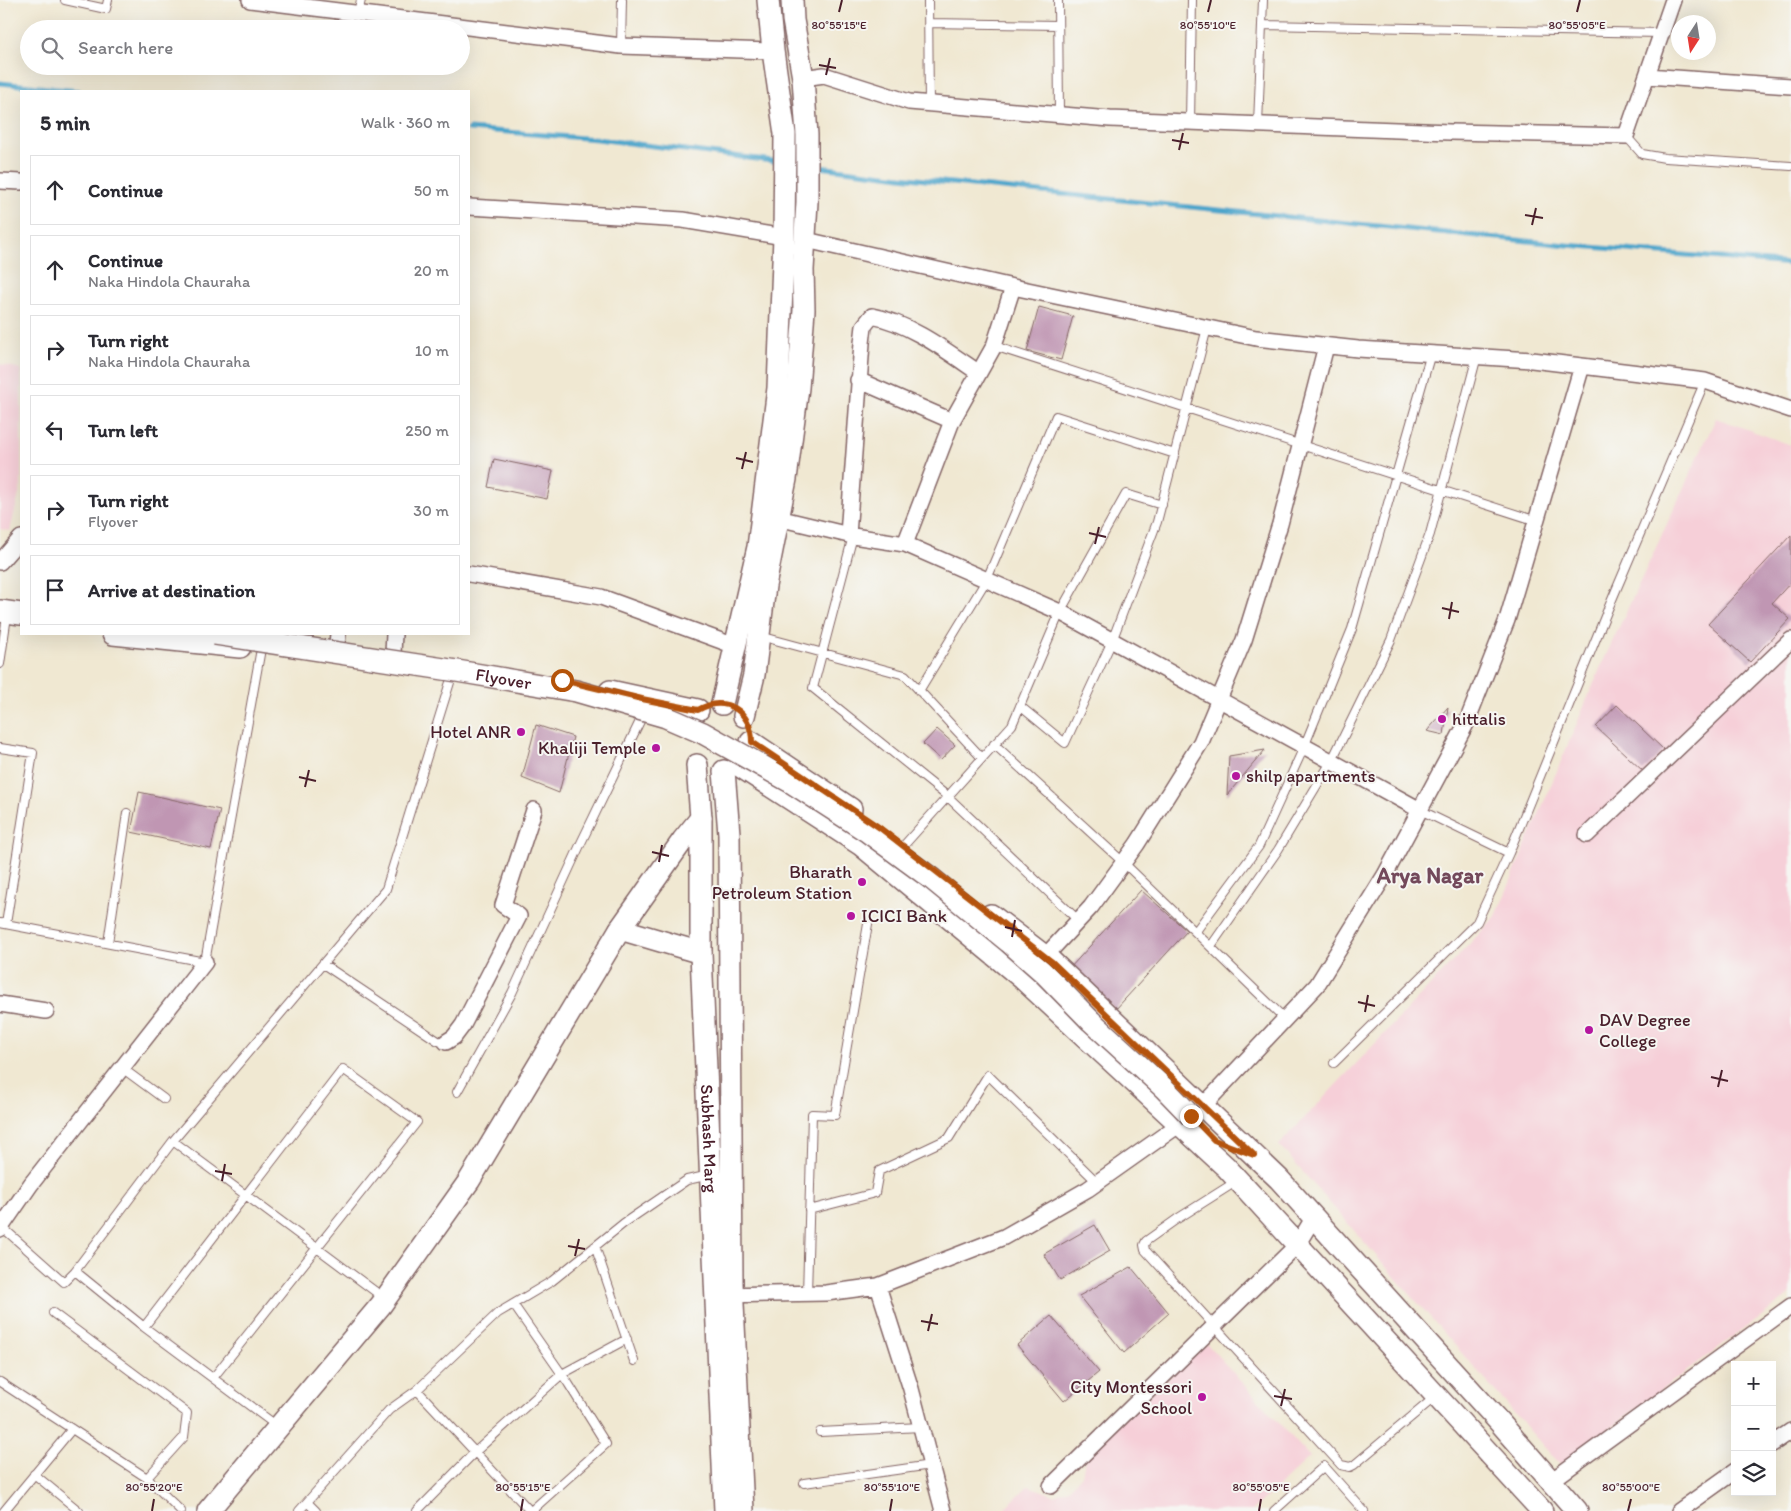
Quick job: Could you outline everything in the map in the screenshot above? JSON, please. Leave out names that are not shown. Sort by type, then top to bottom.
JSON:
[{"type":"main road","points":[[722,704],[758,547],[778,388],[784,237],[785,134],[768,0]]},
{"type":"main road","points":[[744,716],[754,675],[765,586],[786,478],[798,388],[804,310],[807,135],[803,78],[793,20],[792,0]]},
{"type":"main road","points":[[8,616],[20,607]]},
{"type":"main road","points":[[146,635],[264,639],[338,639],[393,643],[698,710]]},
{"type":"main road","name":"Flyover","points":[[213,637],[448,669],[576,691],[666,717],[703,733],[789,781],[868,832],[932,879],[1009,942],[1044,973],[1091,1021],[1164,1088],[1191,1116],[1214,1140],[1235,1177]]},
{"type":"main road","points":[[264,639],[451,679],[563,697],[625,713],[640,719],[688,749],[705,770],[731,768],[861,845],[1191,1116],[1254,1155],[1314,1217],[1577,1511]]},
{"type":"main road","points":[[688,749],[686,725],[690,716],[705,706],[722,704],[738,710],[749,724],[752,742],[749,751],[731,768],[724,1295],[743,1511]]},
{"type":"main road","points":[[752,742],[880,828],[1045,956],[1191,1116],[1235,1177],[1542,1511]]},
{"type":"main road","name":"Subhash Marg","points":[[688,749],[701,818],[701,953],[711,1175],[724,1295],[725,1511]]},
{"type":"main road","points":[[208,1511],[385,1299],[469,1181],[620,929],[683,840],[701,818]]},
{"type":"main road","points":[[620,929],[701,953]]},
{"type":"main road","name":"Flyover","points":[[1214,1140],[1254,1155]]},
{"type":"street","points":[[250,0],[360,7],[447,20]]},
{"type":"street","points":[[803,78],[824,75],[909,102],[1110,119],[1450,132],[1626,136],[1673,0]]},
{"type":"street","points":[[470,23],[621,46],[773,51]]},
{"type":"street","points":[[1647,76],[1791,86]]},
{"type":"street","points":[[0,181],[20,182]]},
{"type":"street","points":[[470,206],[683,220],[784,237]]},
{"type":"street","points":[[806,240],[1014,287],[1256,338],[1326,346],[1532,360],[1705,381],[1791,410]]},
{"type":"street","points":[[905,544],[952,421],[994,346],[1014,287]]},
{"type":"street","points":[[850,535],[858,380],[864,326],[872,316],[888,319],[979,373]]},
{"type":"street","points":[[1023,979],[1091,907],[1137,844],[1201,742],[1244,640],[1280,524],[1326,346]]},
{"type":"street","points":[[724,1295],[826,1293],[878,1286],[1004,1237],[1097,1182],[1191,1116],[1285,1019],[1316,985],[1385,876],[1466,724],[1508,620],[1582,366]]},
{"type":"street","points":[[858,380],[952,421]]},
{"type":"street","points":[[778,518],[850,535],[905,544],[1060,612],[1420,810]]},
{"type":"street","points":[[0,562],[20,539]]},
{"type":"street","points":[[470,574],[601,597],[735,646]]},
{"type":"street","points":[[1588,835],[1791,640]]},
{"type":"street","points":[[446,1042],[454,1037],[463,1025],[519,916],[503,905],[534,810]]},
{"type":"street","points":[[1,1228],[32,1184],[205,962]]},
{"type":"street","points":[[0,1004],[46,1011]]},
{"type":"street","points":[[1052,1486],[1297,1245],[1314,1217]]},
{"type":"street","points":[[878,1286],[911,1389],[943,1511]]},
{"type":"street","points":[[1551,1481],[1791,1306]]},
{"type":"street","points":[[1776,1441],[1791,1431]]},
{"type":"street","points":[[1679,1511],[1731,1474]]},
{"type":"lane","points":[[65,0],[106,9],[108,0]]},
{"type":"lane","points":[[621,46],[622,0]]},
{"type":"lane","points":[[928,0],[929,104]]},
{"type":"lane","points":[[1058,0],[1060,114]]},
{"type":"lane","points":[[1190,122],[1192,0]]},
{"type":"lane","points":[[1258,124],[1262,0]]},
{"type":"lane","points":[[929,23],[1058,25]]},
{"type":"lane","points":[[1262,25],[1661,33]]},
{"type":"lane","points":[[1626,136],[1642,154],[1665,158],[1791,166]]},
{"type":"lane","points":[[1020,706],[1065,743],[1112,640],[1157,522],[1207,328]]},
{"type":"lane","points":[[994,346],[1441,492],[1537,521]]},
{"type":"lane","points":[[1196,931],[1259,846],[1304,747],[1352,629],[1431,353]]},
{"type":"lane","points":[[1211,946],[1278,850],[1331,762],[1391,640],[1430,534],[1477,356]]},
{"type":"lane","points":[[1334,1063],[1478,922],[1509,853],[1608,609],[1705,381]]},
{"type":"lane","points":[[920,690],[987,579],[1056,416],[1175,454]]},
{"type":"lane","points":[[886,866],[1012,725],[1060,612],[1126,494],[1162,505]]},
{"type":"lane","points":[[850,535],[813,688],[947,796],[1079,921]]},
{"type":"lane","points":[[0,664],[8,616]]},
{"type":"lane","points":[[759,636],[905,675],[982,758]]},
{"type":"lane","points":[[0,748],[33,753],[3,924],[205,962],[264,639]]},
{"type":"lane","points":[[1,1228],[64,1282],[75,1271],[173,1141],[386,889],[451,679]]},
{"type":"lane","points":[[456,1092],[512,993],[640,719]]},
{"type":"lane","points":[[994,744],[1124,862],[1285,1019]]},
{"type":"lane","points":[[1420,810],[1509,853]]},
{"type":"lane","points":[[108,943],[127,813]]},
{"type":"lane","points":[[807,1294],[812,1114],[835,1115],[868,924]]},
{"type":"lane","points":[[323,964],[438,1041],[446,1042]]},
{"type":"lane","points":[[122,1068],[164,1099]]},
{"type":"lane","points":[[144,1327],[343,1070],[417,1122],[213,1378]]},
{"type":"lane","points":[[809,1210],[875,1193],[879,1171],[949,1138],[988,1075],[1097,1182]]},
{"type":"lane","points":[[173,1141],[385,1299]]},
{"type":"lane","points":[[300,1511],[390,1410],[416,1390],[498,1313],[552,1281],[624,1223],[687,1180],[711,1175]]},
{"type":"lane","points":[[1235,1177],[1146,1241],[1144,1245],[1145,1250],[1341,1465],[1354,1465],[1437,1396]]},
{"type":"lane","points":[[595,1246],[634,1361]]},
{"type":"lane","points":[[75,1271],[144,1327],[278,1427]]},
{"type":"lane","points":[[416,1390],[531,1511],[606,1444],[562,1374],[513,1304]]},
{"type":"lane","points":[[53,1313],[187,1413],[184,1437],[147,1478]]},
{"type":"lane","points":[[417,1511],[475,1452],[562,1374],[627,1340]]},
{"type":"lane","points":[[0,1382],[147,1478],[181,1511]]},
{"type":"lane","points":[[820,1432],[921,1427]]},
{"type":"lane","points":[[4,1511],[72,1429]]},
{"type":"lane","points":[[804,1483],[931,1465]]},
{"type":"lane","points":[[1274,1511],[1324,1466],[1364,1511]]},
{"type":"lane","points":[[34,1474],[79,1511]]},
{"type":"lane","points":[[307,1502],[316,1511]]},
{"type":"shaded area","points":[[0,364],[20,369],[20,490],[10,531],[0,529]]},
{"type":"shaded area","name":"DAV Degree College","points":[[1716,418],[1791,445],[1791,1294],[1560,1465],[1279,1145],[1496,916],[1601,666]]},
{"type":"shaded area","name":"City Montessori School","points":[[1207,1344],[1310,1457],[1252,1511],[1007,1511],[1005,1508],[1028,1486],[1054,1495],[1069,1489],[1082,1475],[1087,1451]]},
{"type":"building","points":[[1039,307],[1073,316],[1061,360],[1027,351]]},
{"type":"building","points":[[494,459],[553,471],[547,499],[488,487]]},
{"type":"building","points":[[1791,535],[1791,582],[1772,603],[1790,619],[1750,662],[1708,624]]},
{"type":"building","points":[[1617,705],[1664,750],[1643,771],[1596,727]]},
{"type":"building","name":"hittalis","points":[[1448,707],[1444,735],[1427,731]]},
{"type":"building","points":[[536,725],[573,737],[559,793],[522,778]]},
{"type":"building","points":[[937,729],[955,745],[941,760],[923,744]]},
{"type":"building","name":"shilp apartments","points":[[1265,750],[1227,795],[1229,756]]},
{"type":"building","points":[[139,792],[220,810],[211,849],[131,832]]},
{"type":"building","points":[[1141,890],[1187,931],[1115,1010],[1069,969]]},
{"type":"building","points":[[1095,1225],[1110,1251],[1060,1280],[1044,1254]]},
{"type":"building","points":[[1131,1267],[1169,1313],[1124,1353],[1079,1296]]},
{"type":"building","points":[[1051,1316],[1099,1372],[1064,1401],[1017,1345]]},
{"type":"waterway","points":[[0,83],[69,90]]},
{"type":"waterway","points":[[470,129],[597,139],[781,162]]},
{"type":"waterway","points":[[811,166],[942,182],[1567,245],[1791,264]]},
{"type":"place","name":"hittalis","points":[[1442,719]]},
{"type":"place","name":"Hotel ANR","points":[[521,732]]},
{"type":"place","name":"Khaliji Temple","points":[[656,748]]},
{"type":"place","name":"shilp apartments","points":[[1236,776]]},
{"type":"place","name":"Bharath Petroleum Station","points":[[862,882]]},
{"type":"place","name":"ICICI Bank","points":[[851,916]]},
{"type":"place","name":"DAV Degree College","points":[[1589,1030]]},
{"type":"place","name":"City Montessori School","points":[[1202,1397]]},
{"type":"district","name":"Arya Nagar","points":[[1430,875]]},
{"type":"route","points":[[562,680],[698,710],[713,704],[731,706],[738,710],[749,724],[752,742],[880,828],[1051,961],[1254,1155],[1214,1140],[1191,1116]]}]
